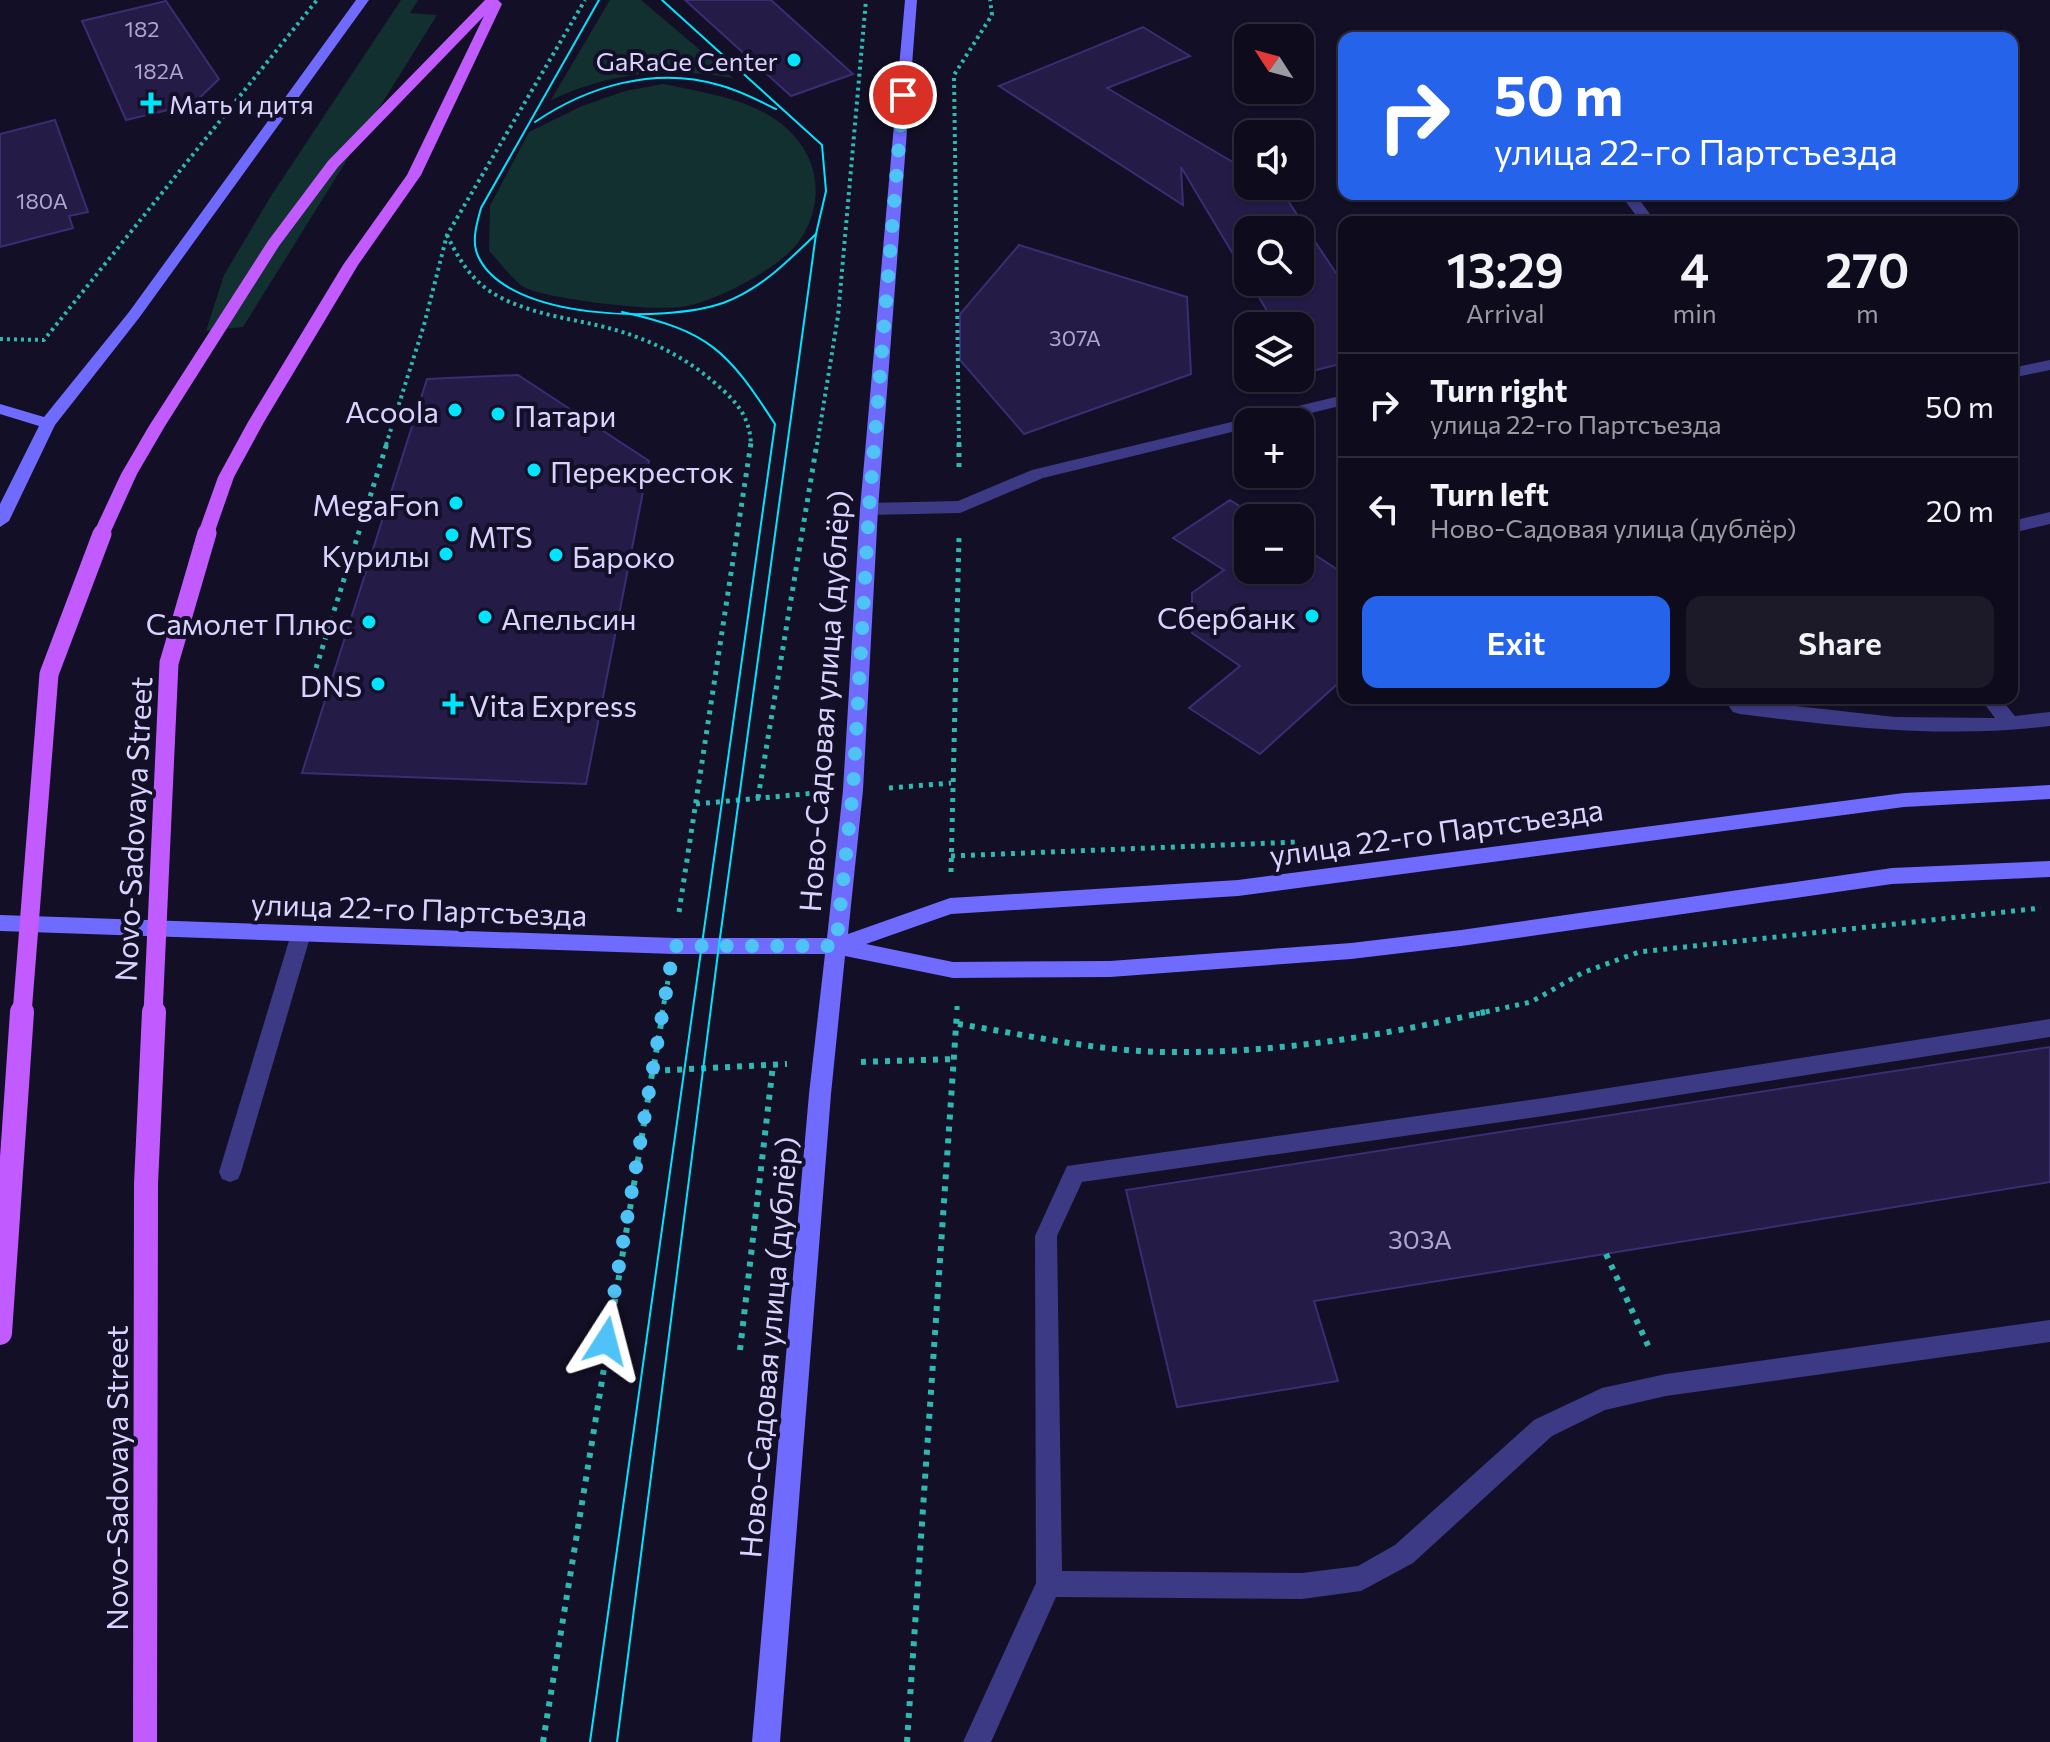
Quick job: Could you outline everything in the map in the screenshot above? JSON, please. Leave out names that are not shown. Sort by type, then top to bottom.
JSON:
[{"type":"main road","points":[[0,521],[48,423],[134,315],[363,0]]},
{"type":"main road","points":[[0,1333],[7,1205],[49,674],[73,605],[129,474],[273,244],[333,164],[492,0]]},
{"type":"main road","name":"Novo-Sadovaya Street","points":[[145,1742],[146,1184],[169,663],[226,477],[351,265],[414,175],[498,0]]},
{"type":"main road","name":"Ново-Садовая улица (дублёр)","points":[[766,1742],[823,1063],[853,790],[869,509],[911,0]]},
{"type":"main road","points":[[0,409],[48,423]]},
{"type":"main road","name":"улица 22-го Партсъезда","points":[[836,946],[950,906],[1238,888],[1832,808],[1917,799],[2050,792]]},
{"type":"main road","name":"улица 22-го Партсъезда","points":[[0,923],[674,946],[836,946],[953,970],[1110,969],[1351,951],[1461,938],[1892,876],[2050,869]]},
{"type":"lane","points":[[1632,200],[1644,216]]},
{"type":"lane","points":[[2018,372],[2050,365]]},
{"type":"lane","points":[[1310,408],[1338,401]]},
{"type":"lane","points":[[869,509],[960,507],[1038,474],[1234,426]]},
{"type":"lane","points":[[2018,526],[2050,518]]},
{"type":"lane","points":[[1737,704],[1740,707],[1851,721],[2012,725],[2050,719]]},
{"type":"lane","points":[[1994,704],[2012,725]]},
{"type":"lane","points":[[230,1172],[301,934]]},
{"type":"lane","points":[[977,1742],[1049,1584],[1046,1236],[1075,1173],[1544,1107],[2050,1028]]},
{"type":"lane","points":[[1049,1584],[1302,1586],[1361,1578],[1404,1554],[1543,1428],[1602,1399],[1666,1385],[2050,1331]]},
{"type":"path","points":[[0,339],[44,340],[317,0]]},
{"type":"path","points":[[316,668],[424,325],[447,235],[585,0]]},
{"type":"path","points":[[758,798],[838,316],[866,0]]},
{"type":"path","points":[[950,906],[960,507],[954,75],[992,15],[990,0]]},
{"type":"path","points":[[447,235],[460,262],[480,285],[509,303],[599,325],[662,346],[698,367],[743,411],[752,428],[751,457],[674,946],[543,1742]]},
{"type":"path","points":[[958,1024],[1108,1047],[1169,1052],[1307,1046],[1383,1035],[1531,1002],[1582,973],[1639,952],[2050,907]]},
{"type":"path","points":[[907,1742],[958,1024],[953,970]]},
{"type":"path","points":[[654,1062],[653,1071],[954,1059]]},
{"type":"path","points":[[740,1350],[773,1065]]},
{"type":"path","points":[[1606,1254],[1666,1385]]},
{"type":"green space","points":[[401,0],[418,0],[410,13],[437,15],[243,327],[206,331],[224,275],[271,196]]},
{"type":"green space","points":[[610,0],[641,0],[733,78],[685,73],[640,74],[596,83],[551,100]]},
{"type":"green space","points":[[663,84],[751,106],[780,123],[794,136],[805,151],[816,185],[810,221],[800,240],[791,251],[746,282],[710,299],[680,307],[604,304],[542,293],[523,286],[489,251],[490,206],[529,132],[582,106],[625,91]]},
{"type":"building","name":"GaRaGe Center","points":[[685,0],[771,0],[853,74],[791,96]]},
{"type":"building","points":[[166,1],[219,79],[193,104],[126,120],[82,21]]},
{"type":"building","points":[[1143,27],[1190,56],[1107,88],[1234,163],[1234,200],[1287,200],[1298,216],[1234,216],[1234,256],[1181,167],[1183,205],[999,86]]},
{"type":"building","points":[[55,120],[88,212],[69,216],[73,228],[0,247],[0,134]]},
{"type":"building","points":[[1314,240],[1338,276],[1338,364],[1314,370],[1314,312],[1268,312],[1258,296],[1314,296]]},
{"type":"building","points":[[1019,245],[1187,297],[1191,374],[1024,434],[960,360],[960,314]]},
{"type":"building","name":"Апельсин","points":[[518,375],[649,461],[586,784],[302,773],[427,379]]},
{"type":"building","name":"Сбербанк","points":[[1230,500],[1236,504],[1234,584],[1314,584],[1314,554],[1338,570],[1338,683],[1260,754],[1189,708],[1240,666],[1192,633],[1192,593],[1224,570],[1173,538]]},
{"type":"building","points":[[2050,1047],[2050,1182],[1314,1301],[1338,1381],[1177,1407],[1126,1190]]},
{"type":"tram line","points":[[599,0],[481,208],[475,244],[478,256],[495,278],[520,294],[553,305],[630,314]]},
{"type":"tram line","points":[[662,0],[822,145],[826,191],[816,234]]},
{"type":"tram line","points":[[535,122],[555,109],[600,89],[647,79],[671,78],[719,85],[776,109]]},
{"type":"tram line","points":[[617,1742],[719,945],[816,234]]},
{"type":"tram line","points":[[630,314],[697,309],[737,297],[773,273],[816,234]]},
{"type":"tram line","points":[[622,312],[630,314]]},
{"type":"tram line","points":[[590,1742],[775,424],[743,378],[713,347],[676,327],[630,314]]},
{"type":"place","name":"GaRaGe Center","points":[[794,60]]},
{"type":"place","name":"Мать и дитя","points":[[151,103]]},
{"type":"place","name":"Acoola","points":[[455,410]]},
{"type":"place","name":"Патари","points":[[498,414]]},
{"type":"place","name":"Перекресток","points":[[534,470]]},
{"type":"place","name":"MegaFon","points":[[456,503]]},
{"type":"place","name":"MTS","points":[[452,535]]},
{"type":"place","name":"Курилы","points":[[446,554]]},
{"type":"place","name":"Бароко","points":[[556,555]]},
{"type":"place","name":"Сбербанк","points":[[1312,616]]},
{"type":"place","name":"Апельсин","points":[[485,617]]},
{"type":"place","name":"Самолет Плюс","points":[[369,622]]},
{"type":"place","name":"DNS","points":[[378,684]]},
{"type":"place","name":"Vita Express","points":[[453,704]]},
{"type":"route","points":[[606,1341],[674,946],[836,946],[853,790],[869,509],[903,95]]}]
